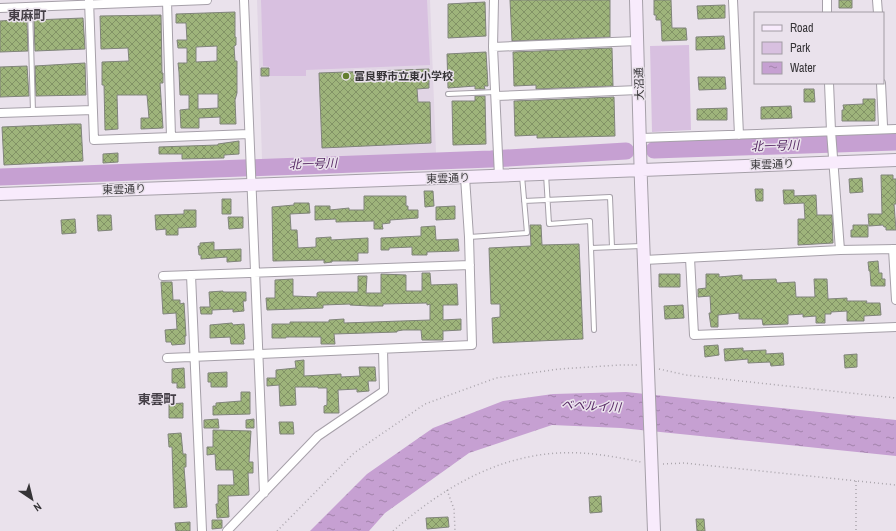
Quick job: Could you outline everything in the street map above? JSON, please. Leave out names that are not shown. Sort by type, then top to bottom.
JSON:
[{"type":"street","points":[[0,8],[90,2],[207,0]]},
{"type":"street","points":[[244,0],[257,355],[264,493]]},
{"type":"street","points":[[494,0],[493,47],[499,176]]},
{"type":"street","name":"大沼通","points":[[636,0],[643,246],[654,531]]},
{"type":"street","points":[[733,0],[739,135]]},
{"type":"street","points":[[826,0],[827,12]]},
{"type":"street","points":[[877,0],[878,12]]},
{"type":"street","points":[[167,1],[171,137]]},
{"type":"street","points":[[90,2],[94,140],[249,134]]},
{"type":"street","points":[[493,47],[637,41]]},
{"type":"street","points":[[829,84],[840,250]]},
{"type":"street","points":[[881,84],[883,126]]},
{"type":"street","points":[[496,94],[638,90]]},
{"type":"street","points":[[0,113],[93,110]]},
{"type":"street","points":[[641,138],[739,135],[832,135],[896,129]]},
{"type":"street","name":"東雲通り","points":[[0,194],[546,174],[834,156],[896,160]]},
{"type":"street","points":[[168,358],[472,345],[469,237],[465,177]]},
{"type":"street","points":[[644,260],[840,250],[895,249],[896,300]]},
{"type":"street","points":[[690,258],[694,335],[896,327]]},
{"type":"street","points":[[163,276],[470,264]]},
{"type":"street","points":[[191,275],[202,531]]},
{"type":"street","points":[[227,531],[318,436],[384,391],[383,349]]},
{"type":"lane","points":[[30,7],[33,112]]},
{"type":"lane","points":[[448,94],[496,94]]},
{"type":"lane","points":[[546,174],[549,224],[590,221],[594,330]]},
{"type":"lane","points":[[469,237],[527,233],[521,175]]},
{"type":"lane","points":[[524,201],[610,197],[612,247]]},
{"type":"lane","points":[[591,248],[643,246]]},
{"type":"path","points":[[277,531],[354,453],[425,404],[496,378],[559,369],[621,364],[686,376],[896,398]]},
{"type":"path","points":[[393,531],[408,518],[447,490],[473,476],[511,461],[555,453],[581,453],[652,463],[684,463],[896,485]]},
{"type":"path","points":[[856,481],[856,531]]},
{"type":"path","points":[[447,490],[454,509],[455,531]]},
{"type":"shaded area","name":"富良野市立東小学校","points":[[257,0],[430,0],[436,153],[262,160]]},
{"type":"green space","points":[[261,0],[427,0],[430,65],[306,70],[306,76],[270,76],[270,67],[263,66]]},
{"type":"green space","points":[[689,45],[691,130],[652,132],[650,46]]},
{"type":"water","name":"ベベルイ川","points":[[626,392],[896,420],[896,456],[621,428],[552,425],[469,453],[385,513],[369,531],[310,531],[367,474],[433,428],[503,401],[553,394]]},
{"type":"building","points":[[510,0],[610,0],[610,37],[512,41]]},
{"type":"building","points":[[654,0],[671,0],[672,28],[686,28],[687,40],[662,41],[661,20],[656,20],[656,15],[654,15]]},
{"type":"building","points":[[839,0],[852,0],[852,8],[839,8]]},
{"type":"building","points":[[485,2],[486,36],[448,38],[448,4]]},
{"type":"building","points":[[725,5],[725,18],[698,19],[697,6]]},
{"type":"building","points":[[235,12],[236,45],[234,46],[235,61],[237,61],[237,93],[235,100],[236,124],[220,124],[220,117],[199,118],[199,128],[181,128],[180,110],[189,109],[189,95],[180,95],[178,63],[187,63],[187,48],[178,48],[177,40],[187,40],[186,23],[176,23],[176,14]],"holes":[[[217,46],[217,61],[196,62],[196,47]],[[198,94],[218,94],[218,108],[198,109]]]},
{"type":"building","points":[[161,15],[163,83],[160,83],[163,128],[141,129],[141,118],[149,118],[147,95],[117,95],[118,129],[105,130],[102,62],[129,61],[128,48],[101,49],[100,16]]},
{"type":"building","points":[[83,18],[85,49],[35,51],[34,20]]},
{"type":"building","points":[[26,19],[28,51],[0,52],[0,21]]},
{"type":"building","points":[[724,36],[725,49],[696,50],[696,37]]},
{"type":"building","points":[[612,48],[613,86],[536,89],[536,85],[514,86],[513,52]]},
{"type":"building","points":[[486,52],[488,86],[484,86],[485,89],[475,89],[475,86],[448,88],[447,54]]},
{"type":"building","points":[[85,63],[86,95],[36,96],[35,66]]},
{"type":"building","points":[[27,66],[29,96],[0,97],[0,67]]},
{"type":"building","points":[[261,68],[269,68],[269,76],[261,76]]},
{"type":"building","points":[[429,69],[429,88],[417,89],[418,102],[430,102],[431,143],[322,148],[319,73]]},
{"type":"building","points":[[698,77],[725,77],[726,89],[699,90]]},
{"type":"building","points":[[804,89],[814,89],[815,102],[804,102]]},
{"type":"building","points":[[475,96],[485,96],[486,144],[453,145],[452,101],[475,101]]},
{"type":"building","points":[[614,97],[615,136],[537,138],[537,135],[515,136],[514,101]]},
{"type":"building","points":[[863,99],[875,99],[875,121],[842,121],[842,110],[844,110],[843,105],[863,104]]},
{"type":"building","points":[[791,106],[792,118],[761,119],[761,107]]},
{"type":"building","points":[[727,108],[727,120],[697,120],[697,109]]},
{"type":"building","points":[[81,124],[83,161],[4,165],[2,127]]},
{"type":"building","points":[[239,141],[239,154],[224,155],[224,158],[182,159],[182,154],[159,154],[159,147],[218,145]]},
{"type":"building","points":[[118,153],[118,162],[103,163],[103,154]]},
{"type":"building","points":[[881,175],[893,175],[893,179],[896,179],[896,204],[894,204],[896,230],[886,230],[886,227],[883,225],[869,226],[868,214],[882,214]]},
{"type":"building","points":[[862,178],[863,192],[850,193],[849,179]]},
{"type":"building","points":[[755,189],[763,189],[763,201],[756,201]]},
{"type":"building","points":[[783,190],[794,190],[794,196],[816,195],[817,215],[832,215],[833,243],[798,245],[798,219],[805,219],[804,203],[784,204]]},
{"type":"building","points":[[424,191],[433,191],[434,206],[425,207]]},
{"type":"building","points":[[364,196],[406,196],[406,206],[408,206],[408,210],[418,210],[418,218],[390,220],[390,223],[382,224],[383,229],[374,229],[374,221],[336,222],[336,219],[315,220],[315,206],[330,206],[330,210],[349,208],[349,210],[364,210]]},
{"type":"building","points":[[222,199],[231,199],[231,214],[222,214]]},
{"type":"building","points":[[294,203],[309,203],[310,213],[290,214],[291,230],[297,230],[298,248],[316,247],[316,238],[331,237],[331,240],[368,238],[368,253],[358,253],[358,261],[332,261],[324,263],[324,260],[273,261],[272,207],[294,205]]},
{"type":"building","points":[[455,206],[455,219],[436,220],[436,207]]},
{"type":"building","points":[[184,210],[196,210],[196,227],[178,228],[178,235],[166,235],[166,229],[156,230],[155,215],[184,214]]},
{"type":"building","points":[[97,215],[111,215],[112,230],[98,231]]},
{"type":"building","points":[[228,217],[243,217],[243,228],[229,229]]},
{"type":"building","points":[[75,219],[76,233],[62,234],[61,220]]},
{"type":"building","points":[[530,225],[541,225],[542,245],[579,244],[583,339],[493,343],[492,318],[500,317],[500,304],[491,304],[489,248],[531,246]]},
{"type":"building","points":[[853,225],[868,225],[868,237],[851,237]]},
{"type":"building","points":[[435,226],[436,240],[458,239],[459,251],[427,252],[427,255],[412,255],[412,247],[389,248],[389,250],[381,250],[381,238],[421,236],[421,227]]},
{"type":"building","points":[[214,242],[214,250],[241,249],[241,261],[227,262],[227,257],[201,259],[198,246],[200,246],[200,243]]},
{"type":"building","points":[[878,261],[879,273],[882,273],[882,279],[885,279],[885,286],[871,286],[868,262]]},
{"type":"building","points":[[422,273],[430,273],[431,285],[457,284],[458,305],[443,305],[443,320],[461,319],[461,330],[443,331],[443,340],[422,340],[421,330],[334,334],[335,344],[321,344],[321,337],[272,338],[272,324],[290,324],[290,322],[329,322],[329,320],[344,319],[344,323],[430,320],[430,304],[427,305],[427,303],[383,304],[383,306],[350,304],[323,305],[323,308],[267,310],[266,298],[275,298],[275,280],[293,279],[293,296],[317,297],[317,293],[319,292],[358,292],[358,276],[367,276],[366,293],[381,293],[381,274],[406,275],[406,291],[422,291]]},
{"type":"building","points":[[659,274],[680,274],[680,287],[659,287]]},
{"type":"building","points":[[706,274],[719,274],[719,277],[742,275],[742,280],[776,279],[777,283],[795,282],[796,297],[815,297],[814,279],[827,279],[828,299],[847,298],[847,301],[867,301],[866,303],[880,303],[881,315],[864,316],[864,321],[847,321],[847,311],[831,312],[831,314],[825,314],[825,323],[816,323],[816,316],[803,317],[803,314],[788,315],[788,324],[763,325],[762,319],[739,319],[739,313],[718,315],[718,327],[711,327],[709,313],[711,313],[710,296],[698,297],[698,289],[706,288]]},
{"type":"building","points":[[161,282],[172,282],[173,300],[180,300],[180,304],[184,303],[185,344],[172,345],[171,342],[166,342],[165,330],[177,329],[176,313],[163,314]]},
{"type":"building","points":[[209,292],[246,292],[246,301],[243,301],[244,311],[233,312],[233,309],[212,310],[212,314],[201,314],[200,307],[210,307]]},
{"type":"building","points":[[683,305],[684,318],[665,319],[664,306]]},
{"type":"building","points":[[232,323],[233,325],[244,324],[244,344],[231,344],[230,337],[210,338],[210,325]]},
{"type":"building","points":[[718,345],[719,355],[705,357],[704,346]]},
{"type":"building","points":[[743,348],[743,351],[766,350],[766,354],[783,353],[784,365],[771,366],[770,362],[748,363],[748,359],[725,361],[724,349]]},
{"type":"building","points":[[857,354],[857,367],[845,368],[844,355]]},
{"type":"building","points":[[304,360],[304,376],[341,374],[341,377],[360,376],[359,367],[375,367],[376,381],[368,381],[369,391],[357,392],[357,389],[338,390],[339,413],[324,413],[324,406],[327,405],[327,388],[295,387],[296,405],[280,406],[279,385],[267,386],[267,378],[276,378],[276,370],[296,368],[295,361]]},
{"type":"building","points":[[184,368],[185,388],[177,388],[177,383],[172,383],[172,369]]},
{"type":"building","points":[[227,372],[227,387],[211,387],[211,382],[208,382],[208,373]]},
{"type":"building","points":[[241,392],[250,392],[250,414],[213,415],[213,406],[216,406],[216,403],[241,401]]},
{"type":"building","points":[[183,403],[183,418],[169,418],[169,404]]},
{"type":"building","points":[[218,419],[219,428],[204,428],[204,420]]},
{"type":"building","points":[[254,419],[254,428],[246,428],[246,420]]},
{"type":"building","points":[[279,422],[293,422],[294,434],[280,434]]},
{"type":"building","points":[[213,430],[251,431],[249,462],[253,462],[253,473],[248,473],[249,495],[228,496],[229,517],[217,518],[216,504],[218,504],[218,485],[234,485],[233,470],[216,470],[215,454],[207,455],[207,447],[213,447]]},
{"type":"building","points":[[181,433],[183,454],[186,454],[186,467],[184,467],[187,507],[174,508],[172,447],[169,447],[168,434]]},
{"type":"building","points":[[601,496],[602,512],[590,513],[589,497]]},
{"type":"building","points":[[448,517],[449,527],[427,529],[426,518]]},
{"type":"building","points":[[696,519],[704,519],[705,531],[697,531]]},
{"type":"building","points":[[212,520],[222,520],[222,528],[212,529]]},
{"type":"building","points":[[190,522],[190,531],[176,531],[175,523]]},
{"type":"waterway","name":"北一号川","points":[[654,150],[896,142]]},
{"type":"waterway","name":"北一号川","points":[[0,177],[491,159],[626,151]]},
{"type":"place","name":"富良野市立東小学校","points":[[346,76]]},
{"type":"district","name":"東麻町","points":[[27,15]]},
{"type":"district","name":"東雲町","points":[[157,399]]}]
